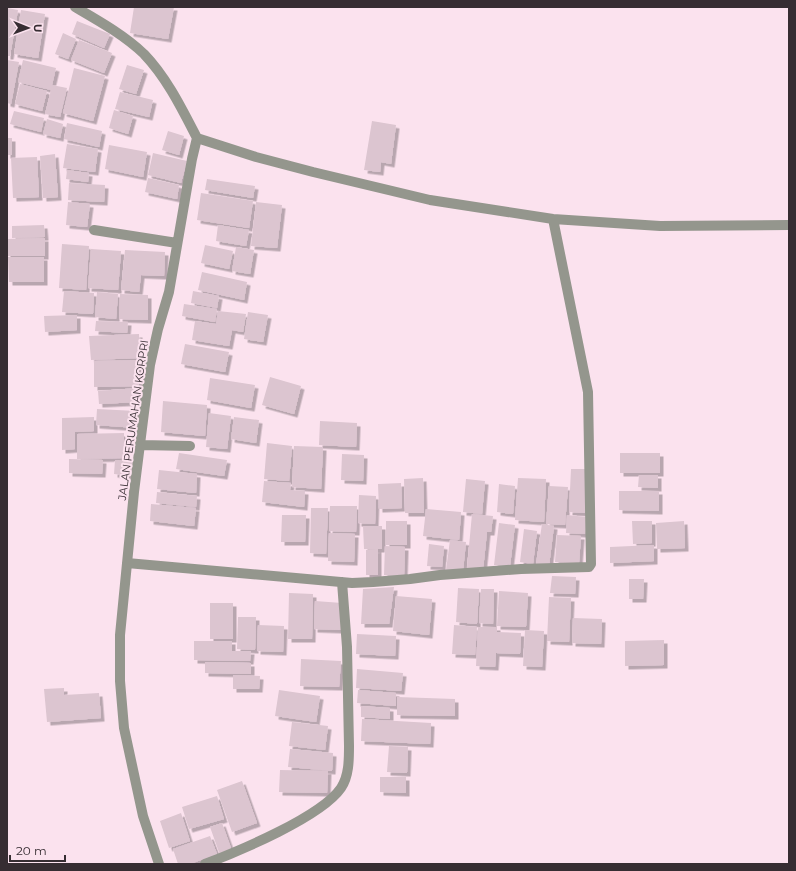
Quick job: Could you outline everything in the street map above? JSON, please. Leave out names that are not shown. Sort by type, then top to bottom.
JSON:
[{"type":"street","points":[[75,7],[124,38],[145,55],[172,93],[197,138],[263,158],[430,200],[554,219],[660,226],[789,225]]},
{"type":"street","name":"JALAN PERUMAHAN KORPRI","points":[[159,864],[142,816],[124,728],[120,681],[120,635],[134,492],[150,365],[158,329],[169,292],[197,138]]},
{"type":"street","points":[[127,563],[342,582],[373,582],[521,569],[590,566],[588,392],[554,219]]},
{"type":"street","points":[[94,230],[177,243]]},
{"type":"street","points":[[140,445],[190,446]]},
{"type":"street","points":[[205,864],[232,854],[310,814],[329,800],[340,788],[345,779],[349,760],[349,746],[347,647],[342,582]]},
{"type":"building","points":[[134,7],[174,7],[168,39],[130,33]]},
{"type":"building","points":[[7,8],[18,10],[10,56],[7,56]]},
{"type":"building","points":[[21,10],[45,14],[38,58],[14,54]]},
{"type":"building","points":[[77,21],[110,34],[104,48],[72,34]]},
{"type":"building","points":[[63,33],[76,39],[68,59],[55,54]]},
{"type":"building","points":[[79,40],[112,53],[104,73],[71,60]]},
{"type":"building","points":[[7,60],[19,62],[11,104],[7,103]]},
{"type":"building","points":[[23,60],[56,68],[52,85],[67,88],[60,117],[45,114],[51,90],[18,82]]},
{"type":"building","points":[[127,65],[144,70],[136,94],[119,89]]},
{"type":"building","points":[[74,68],[105,76],[93,121],[63,113]]},
{"type":"building","points":[[20,84],[47,91],[42,111],[15,104]]},
{"type":"building","points":[[120,92],[153,100],[149,117],[115,109]]},
{"type":"building","points":[[114,110],[133,116],[128,134],[109,128]]},
{"type":"building","points":[[14,111],[44,118],[41,132],[10,124]]},
{"type":"building","points":[[47,119],[63,124],[60,138],[43,134]]},
{"type":"building","points":[[372,121],[396,125],[391,164],[381,162],[380,172],[364,170]]},
{"type":"building","points":[[67,123],[102,131],[99,147],[64,139]]},
{"type":"building","points":[[168,131],[184,136],[179,155],[162,150]]},
{"type":"building","points":[[7,138],[12,138],[12,155],[7,155]]},
{"type":"building","points":[[67,144],[98,149],[95,172],[63,168]]},
{"type":"building","points":[[109,145],[147,152],[143,177],[105,169]]},
{"type":"building","points":[[153,153],[187,161],[181,183],[148,175]]},
{"type":"building","points":[[55,154],[58,197],[43,198],[40,156]]},
{"type":"building","points":[[37,157],[39,197],[13,198],[11,158]]},
{"type":"building","points":[[67,170],[89,173],[88,182],[66,179]]},
{"type":"building","points":[[148,178],[179,185],[177,199],[145,192]]},
{"type":"building","points":[[207,179],[255,186],[253,198],[205,190]]},
{"type":"building","points":[[69,183],[105,185],[104,202],[68,200]]},
{"type":"building","points":[[201,193],[253,201],[249,228],[197,220]]},
{"type":"building","points":[[68,202],[90,204],[87,227],[66,225]]},
{"type":"building","points":[[256,202],[282,205],[277,248],[251,246]]},
{"type":"building","points":[[44,225],[45,237],[12,238],[12,226]]},
{"type":"building","points":[[218,225],[249,230],[246,246],[216,241]]},
{"type":"building","points":[[45,238],[45,256],[7,256],[7,239]]},
{"type":"building","points":[[62,244],[89,246],[86,290],[59,288]]},
{"type":"building","points":[[205,245],[233,251],[229,269],[201,263]]},
{"type":"building","points":[[236,247],[254,250],[250,274],[232,271]]},
{"type":"building","points":[[91,249],[121,251],[118,290],[88,288]]},
{"type":"building","points":[[125,250],[165,252],[164,276],[141,275],[139,292],[121,290]]},
{"type":"building","points":[[8,257],[44,257],[44,282],[9,282]]},
{"type":"building","points":[[202,272],[247,282],[244,300],[198,290]]},
{"type":"building","points":[[64,291],[94,293],[93,314],[62,312]]},
{"type":"building","points":[[193,291],[219,296],[217,308],[191,303]]},
{"type":"building","points":[[97,292],[118,294],[116,319],[95,317]]},
{"type":"building","points":[[120,294],[148,295],[148,320],[119,319]]},
{"type":"building","points":[[184,304],[217,309],[215,322],[182,316]]},
{"type":"building","points":[[218,311],[246,314],[243,332],[232,330],[229,346],[192,340],[195,321],[216,324]]},
{"type":"building","points":[[248,312],[268,315],[263,342],[244,339]]},
{"type":"building","points":[[77,315],[77,330],[45,332],[44,316]]},
{"type":"building","points":[[96,321],[128,322],[127,333],[95,331]]},
{"type":"building","points":[[139,334],[140,358],[91,360],[89,336]]},
{"type":"building","points":[[185,344],[229,352],[225,372],[181,364]]},
{"type":"building","points":[[139,360],[139,386],[94,387],[94,361]]},
{"type":"building","points":[[270,377],[301,386],[294,414],[262,405]]},
{"type":"building","points":[[210,378],[255,385],[251,408],[207,400]]},
{"type":"building","points":[[138,388],[139,402],[99,404],[98,391]]},
{"type":"building","points":[[163,401],[207,405],[205,436],[161,432]]},
{"type":"building","points":[[97,409],[136,411],[136,428],[96,425]]},
{"type":"building","points":[[209,413],[231,416],[227,449],[206,447]]},
{"type":"building","points":[[94,417],[94,431],[75,432],[75,449],[62,450],[62,418]]},
{"type":"building","points":[[234,417],[259,420],[256,443],[231,439]]},
{"type":"building","points":[[320,421],[357,423],[356,447],[319,445]]},
{"type":"building","points":[[124,433],[124,458],[77,459],[77,434]]},
{"type":"building","points":[[267,443],[292,446],[289,481],[264,479]]},
{"type":"building","points":[[294,446],[323,447],[321,489],[292,487]]},
{"type":"building","points":[[179,453],[227,460],[224,476],[176,469]]},
{"type":"building","points":[[620,453],[660,453],[660,473],[620,473]]},
{"type":"building","points":[[342,454],[364,455],[363,481],[341,480]]},
{"type":"building","points":[[69,459],[103,460],[102,474],[69,473]]},
{"type":"building","points":[[115,460],[133,461],[132,476],[114,474]]},
{"type":"building","points":[[571,469],[587,469],[585,513],[569,512]]},
{"type":"building","points":[[159,470],[197,474],[196,493],[157,489]]},
{"type":"building","points":[[639,475],[658,475],[658,488],[638,487]]},
{"type":"building","points":[[423,478],[424,513],[405,513],[404,479]]},
{"type":"building","points":[[518,478],[546,479],[544,522],[515,520]]},
{"type":"building","points":[[466,479],[485,481],[482,514],[463,512]]},
{"type":"building","points":[[264,481],[291,483],[290,490],[305,491],[304,507],[262,502]]},
{"type":"building","points":[[401,483],[402,508],[379,509],[378,484]]},
{"type":"building","points":[[499,484],[515,486],[513,514],[497,512]]},
{"type":"building","points":[[549,486],[568,487],[565,525],[546,524]]},
{"type":"building","points":[[619,491],[659,491],[659,511],[619,510]]},
{"type":"building","points":[[157,492],[197,496],[196,507],[156,503]]},
{"type":"building","points":[[359,495],[376,496],[375,524],[358,523]]},
{"type":"building","points":[[151,504],[196,508],[194,526],[150,521]]},
{"type":"building","points":[[330,506],[357,506],[356,532],[329,531]]},
{"type":"building","points":[[311,508],[328,508],[326,554],[310,553]]},
{"type":"building","points":[[426,509],[461,512],[459,540],[423,536]]},
{"type":"building","points":[[472,514],[493,516],[491,532],[487,532],[483,570],[467,568]]},
{"type":"building","points":[[282,515],[306,515],[305,542],[281,542]]},
{"type":"building","points":[[567,515],[586,517],[585,534],[566,533]]},
{"type":"building","points":[[386,521],[407,521],[407,545],[386,545]]},
{"type":"building","points":[[632,521],[652,521],[652,543],[633,544]]},
{"type":"building","points":[[684,521],[685,548],[657,549],[656,523]]},
{"type":"building","points":[[499,523],[515,525],[510,566],[494,565]]},
{"type":"building","points":[[542,524],[554,526],[549,566],[536,564]]},
{"type":"building","points":[[363,526],[382,526],[382,549],[364,549]]},
{"type":"building","points":[[524,529],[537,531],[533,564],[520,562]]},
{"type":"building","points":[[329,533],[355,534],[354,562],[328,561]]},
{"type":"building","points":[[557,535],[581,536],[579,563],[555,562]]},
{"type":"building","points":[[450,540],[466,542],[463,571],[446,570]]},
{"type":"building","points":[[429,544],[444,546],[442,567],[427,566]]},
{"type":"building","points":[[654,545],[654,561],[610,563],[610,547]]},
{"type":"building","points":[[385,546],[405,547],[404,576],[384,575]]},
{"type":"building","points":[[378,549],[378,575],[366,575],[366,550]]},
{"type":"building","points":[[552,576],[576,577],[575,594],[550,593]]},
{"type":"building","points":[[629,579],[644,579],[643,599],[629,599]]},
{"type":"building","points":[[394,587],[389,624],[361,624],[363,589]]},
{"type":"building","points":[[458,588],[479,589],[477,624],[456,622]]},
{"type":"building","points":[[481,589],[494,589],[493,624],[479,623]]},
{"type":"building","points":[[499,591],[528,593],[526,627],[497,626]]},
{"type":"building","points":[[289,593],[313,594],[312,639],[288,639]]},
{"type":"building","points":[[396,596],[432,599],[429,635],[393,631]]},
{"type":"building","points":[[549,597],[571,598],[569,642],[547,641]]},
{"type":"building","points":[[315,601],[342,603],[341,630],[314,629]]},
{"type":"building","points":[[210,603],[233,603],[233,639],[210,639]]},
{"type":"building","points":[[238,617],[256,617],[255,650],[237,649]]},
{"type":"building","points":[[573,618],[602,619],[601,644],[572,643]]},
{"type":"building","points":[[258,625],[284,626],[283,652],[257,651]]},
{"type":"building","points":[[454,625],[477,627],[475,655],[452,654]]},
{"type":"building","points":[[478,627],[497,627],[497,632],[521,633],[520,654],[496,653],[495,667],[476,666]]},
{"type":"building","points":[[525,630],[544,631],[542,667],[523,666]]},
{"type":"building","points":[[357,634],[396,636],[395,656],[356,654]]},
{"type":"building","points":[[664,640],[664,665],[625,666],[625,641]]},
{"type":"building","points":[[194,641],[232,641],[232,651],[251,651],[250,661],[194,660]]},
{"type":"building","points":[[301,659],[341,661],[339,687],[300,686]]},
{"type":"building","points":[[205,662],[251,663],[251,674],[205,673]]},
{"type":"building","points":[[357,669],[403,673],[401,691],[356,688]]},
{"type":"building","points":[[233,675],[260,676],[259,689],[233,689]]},
{"type":"building","points":[[64,688],[64,695],[99,693],[101,718],[47,722],[44,689]]},
{"type":"building","points":[[279,690],[320,696],[316,722],[275,716]]},
{"type":"building","points":[[358,690],[396,693],[396,706],[357,703]]},
{"type":"building","points":[[397,697],[455,699],[455,716],[397,715]]},
{"type":"building","points":[[361,706],[390,708],[390,719],[361,717]]},
{"type":"building","points":[[362,719],[431,723],[430,744],[361,741]]},
{"type":"building","points":[[292,722],[328,726],[325,750],[289,746]]},
{"type":"building","points":[[389,746],[408,747],[407,773],[387,772]]},
{"type":"building","points":[[290,749],[333,753],[332,771],[288,767]]},
{"type":"building","points":[[280,770],[328,771],[327,793],[279,792]]},
{"type":"building","points":[[380,777],[406,777],[406,793],[380,792]]},
{"type":"building","points":[[242,781],[257,823],[232,832],[217,790]]},
{"type":"building","points":[[217,796],[224,819],[189,829],[182,807]]},
{"type":"building","points":[[181,813],[190,841],[169,848],[160,821]]},
{"type":"building","points":[[222,823],[232,851],[220,855],[210,827]]},
{"type":"building","points":[[210,836],[217,854],[190,864],[178,864],[173,849]]}]
